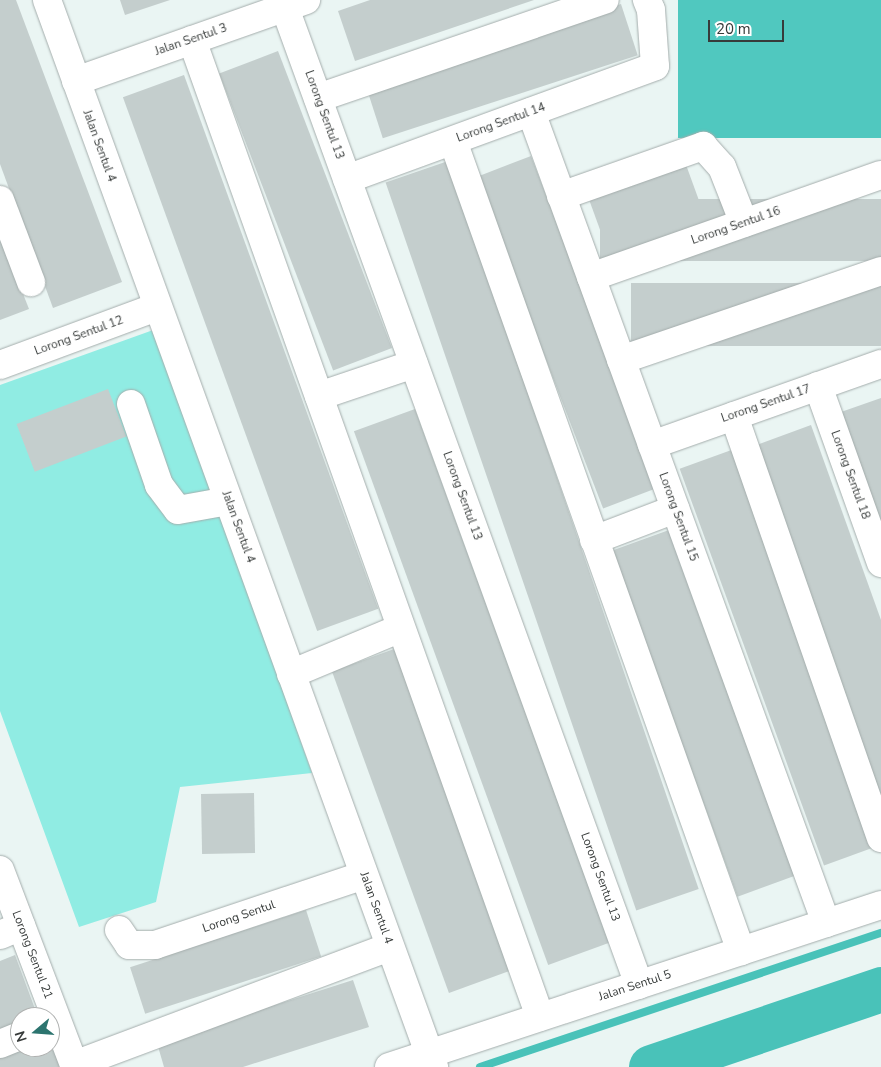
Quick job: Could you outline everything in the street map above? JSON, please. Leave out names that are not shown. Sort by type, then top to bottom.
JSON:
[{"type":"street","name":"Jalan Sentul 4","points":[[47,0],[431,1060]]},
{"type":"street","points":[[318,98],[606,0]]},
{"type":"street","name":"Lorong Sentul 14","points":[[347,179],[655,66],[651,10],[647,0]]},
{"type":"street","name":"Jalan Sentul 3","points":[[76,81],[296,4]]},
{"type":"street","name":"Lorong Sentul 13","points":[[296,4],[318,98],[639,985]]},
{"type":"street","points":[[192,40],[540,1017]]},
{"type":"street","name":"Lorong Sentul 15","points":[[531,112],[826,923]]},
{"type":"street","points":[[452,141],[740,951]]},
{"type":"street","points":[[561,196],[704,146],[722,167],[744,223]]},
{"type":"street","name":"Lorong Sentul 16","points":[[591,277],[881,175]]},
{"type":"street","points":[[0,200],[31,282]]},
{"type":"street","points":[[621,360],[881,271]]},
{"type":"street","name":"Lorong Sentul 12","points":[[0,365],[157,307]]},
{"type":"street","points":[[319,396],[414,364]]},
{"type":"street","name":"Lorong Sentul 17","points":[[652,445],[881,364]]},
{"type":"street","name":"Lorong Sentul 18","points":[[818,386],[881,563]]},
{"type":"street","points":[[131,404],[159,485],[178,510],[228,501]]},
{"type":"street","points":[[734,416],[881,838]]},
{"type":"street","points":[[594,540],[675,508]]},
{"type":"street","points":[[291,674],[401,628]]},
{"type":"street","name":"Lorong Sentul 21","points":[[0,870],[11,930],[46,1007]]},
{"type":"street","name":"Lorong Sentul","points":[[119,930],[128,945],[155,946],[364,875]]},
{"type":"street","name":"Jalan Sentul 5","points":[[389,1067],[431,1060],[540,1017],[881,905]]},
{"type":"street","points":[[74,1066],[390,947]]},
{"type":"street","name":"Lorong Sentul 21","points":[[60,1037],[74,1066]]},
{"type":"shaded area","points":[[678,0],[881,0],[881,138],[678,138]]},
{"type":"shaded area","points":[[156,329],[312,773],[180,787],[156,902],[79,927],[0,711],[0,385]]},
{"type":"building","points":[[0,0],[16,0],[122,282],[53,308],[0,164]]},
{"type":"building","points":[[120,0],[170,0],[125,15]]},
{"type":"building","points":[[370,0],[534,0],[355,61],[338,11]]},
{"type":"building","points":[[621,4],[638,55],[383,138],[366,87]]},
{"type":"building","points":[[278,51],[392,348],[333,370],[219,74]]},
{"type":"building","points":[[184,75],[378,609],[317,631],[123,97]]},
{"type":"building","points":[[531,156],[658,487],[603,509],[476,177]]},
{"type":"building","points":[[448,161],[699,889],[636,911],[386,182]]},
{"type":"building","points":[[685,162],[705,217],[608,253],[588,197]]},
{"type":"building","points":[[600,199],[881,199],[881,261],[600,261]]},
{"type":"building","points":[[0,235],[29,309],[0,320]]},
{"type":"building","points":[[631,283],[881,283],[881,346],[631,346]]},
{"type":"building","points":[[108,389],[126,437],[35,472],[17,424]]},
{"type":"building","points":[[881,398],[881,523],[841,412]]},
{"type":"building","points":[[415,409],[609,943],[548,965],[354,431]]},
{"type":"building","points":[[811,425],[881,620],[881,801],[754,446]]},
{"type":"building","points":[[737,448],[881,844],[824,865],[680,469]]},
{"type":"building","points":[[669,530],[795,876],[738,897],[612,551]]},
{"type":"building","points":[[394,649],[511,970],[449,993],[332,672]]},
{"type":"building","points":[[254,793],[255,853],[202,854],[201,794]]},
{"type":"building","points":[[306,910],[321,957],[145,1014],[130,967]]},
{"type":"building","points":[[15,955],[34,1007],[10,1007],[10,1030],[0,1033],[0,961]]},
{"type":"building","points":[[353,980],[369,1027],[243,1067],[164,1067],[157,1043]]},
{"type":"building","points":[[10,1050],[10,1057],[58,1057],[62,1067],[0,1067],[0,1054]]},
{"type":"waterway","points":[[480,1067],[881,933]]},
{"type":"waterway","points":[[651,1067],[881,989]]}]
